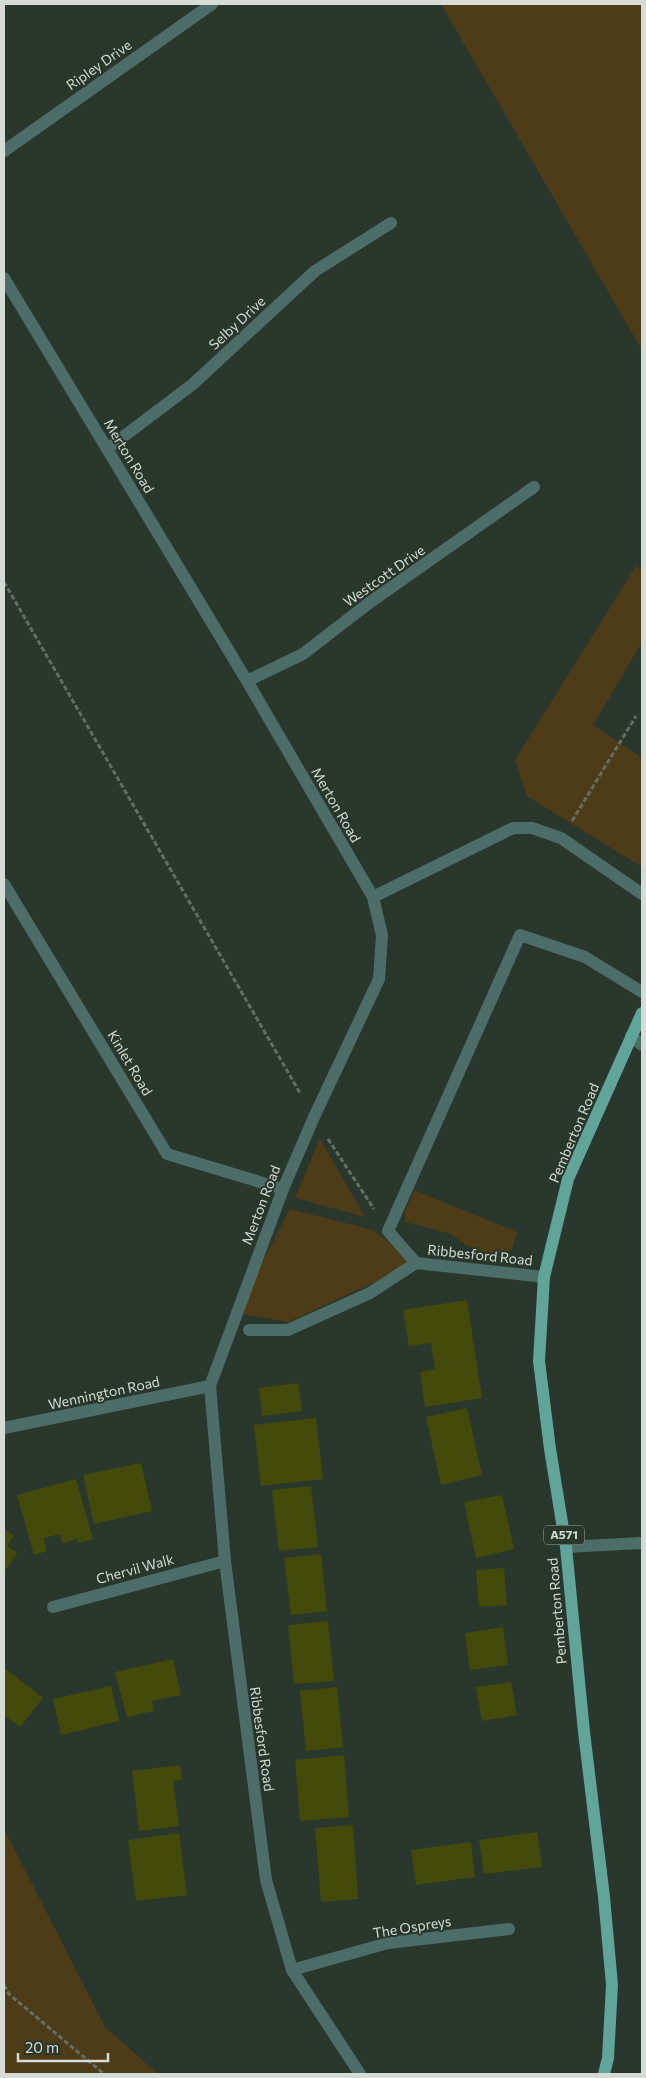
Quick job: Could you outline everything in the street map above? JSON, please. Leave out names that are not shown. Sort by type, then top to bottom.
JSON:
[{"type":"main road","name":"Pemberton Road","points":[[604,2074],[608,2058],[612,1985],[604,1897],[584,1732],[566,1547],[550,1449],[539,1361],[544,1277],[568,1179],[642,1013]]},
{"type":"street","name":"Ripley Drive","points":[[4,151],[212,4]]},
{"type":"street","name":"Selby Drive","points":[[107,449],[193,384],[315,271],[391,223]]},
{"type":"street","name":"Merton Road","points":[[4,278],[246,681],[372,897],[382,936],[379,979],[314,1117],[283,1189],[210,1386]]},
{"type":"street","name":"Westcott Drive","points":[[246,681],[303,654],[369,603],[534,487]]},
{"type":"street","points":[[372,897],[513,828],[532,828],[561,838],[642,894]]},
{"type":"street","name":"Kinlet Road","points":[[4,884],[167,1154],[283,1189]]},
{"type":"street","points":[[416,1263],[388,1231],[520,936],[585,956],[642,992]]},
{"type":"street","points":[[631,1036],[642,1045]]},
{"type":"street","name":"Ribbesford Road","points":[[249,1330],[288,1330],[370,1293],[416,1263],[544,1277]]},
{"type":"street","name":"Ribbesford Road","points":[[210,1386],[225,1561],[266,1880],[292,1970],[360,2074]]},
{"type":"street","name":"Wennington Road","points":[[4,1428],[210,1386]]},
{"type":"street","points":[[566,1547],[642,1544]]},
{"type":"street","name":"Chervil Walk","points":[[53,1607],[225,1561]]},
{"type":"street","name":"The Ospreys","points":[[292,1970],[388,1943],[509,1929]]},
{"type":"path","points":[[4,582],[314,1117],[388,1231]]},
{"type":"path","points":[[561,838],[636,716]]},
{"type":"path","points":[[4,1985],[9,1994],[104,2074]]},
{"type":"shaded area","points":[[441,4],[642,4],[642,350]]},
{"type":"shaded area","points":[[636,566],[642,570],[642,642],[593,725],[642,758],[642,867],[527,796],[515,760]]},
{"type":"shaded area","points":[[320,1139],[365,1217],[295,1198]]},
{"type":"shaded area","points":[[414,1190],[517,1232],[513,1247],[508,1254],[489,1254],[466,1245],[451,1234],[405,1222],[406,1210]]},
{"type":"shaded area","points":[[290,1209],[373,1230],[416,1263],[288,1322],[236,1313]]},
{"type":"shaded area","points":[[4,1829],[105,2027],[158,2074],[4,2074]]},
{"type":"building","points":[[467,1300],[482,1398],[425,1407],[420,1372],[435,1369],[431,1343],[409,1346],[403,1310]]},
{"type":"building","points":[[298,1383],[302,1411],[262,1416],[259,1388]]},
{"type":"building","points":[[467,1408],[482,1475],[441,1485],[426,1417]]},
{"type":"building","points":[[316,1418],[323,1479],[261,1486],[254,1425]]},
{"type":"building","points":[[141,1463],[152,1511],[94,1524],[83,1475]]},
{"type":"building","points":[[76,1479],[93,1539],[79,1543],[77,1539],[62,1543],[60,1534],[44,1538],[47,1551],[34,1555],[17,1495]]},
{"type":"building","points":[[311,1486],[318,1547],[279,1551],[272,1490]]},
{"type":"building","points":[[502,1495],[514,1549],[476,1558],[464,1502]]},
{"type":"building","points":[[4,1529],[14,1536],[7,1546],[17,1553],[4,1572]]},
{"type":"building","points":[[321,1554],[327,1611],[291,1615],[284,1558]]},
{"type":"building","points":[[504,1568],[507,1605],[479,1607],[476,1570]]},
{"type":"building","points":[[328,1621],[334,1681],[294,1684],[288,1625]]},
{"type":"building","points":[[503,1627],[508,1665],[470,1670],[465,1633]]},
{"type":"building","points":[[173,1659],[181,1695],[152,1701],[154,1711],[127,1717],[115,1672]]},
{"type":"building","points":[[4,1668],[43,1698],[20,1727],[4,1715]]},
{"type":"building","points":[[511,1682],[517,1715],[482,1721],[476,1687]]},
{"type":"building","points":[[111,1686],[119,1721],[61,1735],[53,1699]]},
{"type":"building","points":[[337,1687],[343,1747],[306,1751],[300,1691]]},
{"type":"building","points":[[344,1755],[349,1817],[300,1821],[295,1760]]},
{"type":"building","points":[[180,1765],[182,1780],[173,1781],[179,1826],[139,1831],[132,1771]]},
{"type":"building","points":[[353,1825],[358,1899],[321,1902],[315,1828]]},
{"type":"building","points":[[537,1832],[542,1867],[484,1874],[479,1840]]},
{"type":"building","points":[[179,1833],[187,1895],[136,1901],[128,1840]]},
{"type":"building","points":[[471,1842],[475,1877],[416,1885],[411,1850]]}]
